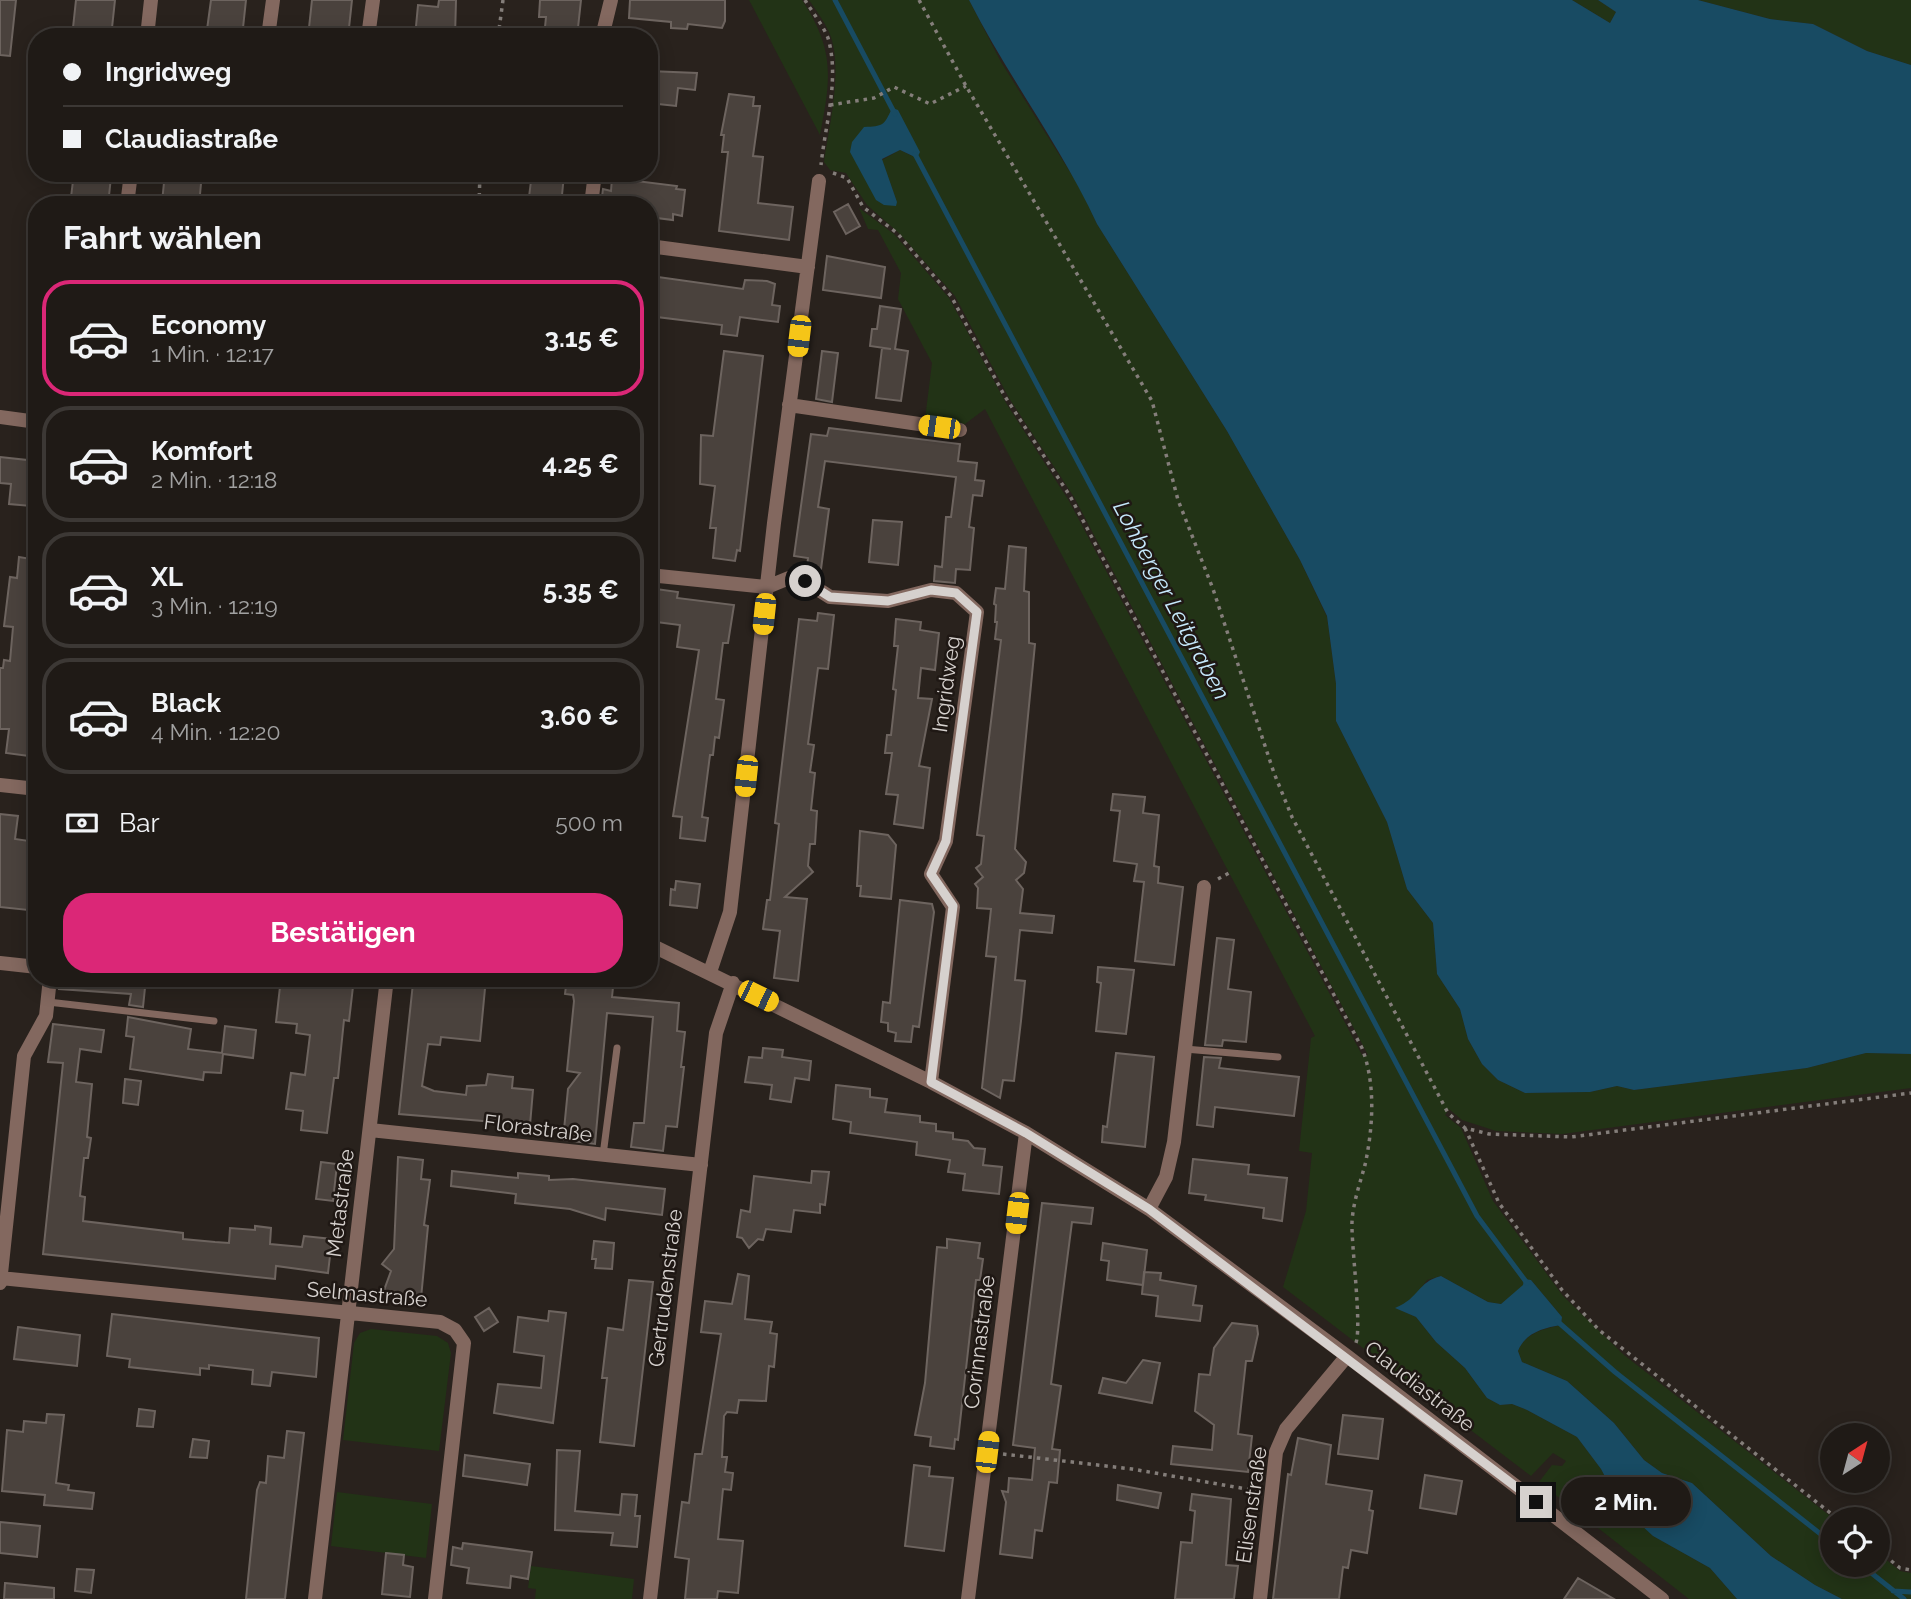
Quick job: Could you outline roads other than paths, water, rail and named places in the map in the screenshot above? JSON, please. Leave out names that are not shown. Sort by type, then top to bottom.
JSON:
[{"type":"street","points":[[148,28],[151,0]]},
{"type":"street","points":[[269,28],[273,0]]},
{"type":"street","points":[[369,28],[373,0]]},
{"type":"street","points":[[604,28],[611,0]]},
{"type":"street","points":[[710,972],[730,912],[789,405],[823,175]]},
{"type":"street","points":[[658,247],[808,267]]},
{"type":"street","points":[[789,405],[960,430]]},
{"type":"street","points":[[0,417],[28,421]]},
{"type":"street","points":[[658,576],[767,587]]},
{"type":"street","name":"Ingridweg","points":[[767,587],[789,578],[805,581],[830,597],[888,601],[931,590],[956,593],[977,612],[946,841],[931,874],[953,906],[931,1082]]},
{"type":"street","points":[[0,785],[28,788]]},
{"type":"street","points":[[1149,1209],[1166,1177],[1174,1142],[1204,887]]},
{"type":"street","name":"Claudiastraße","points":[[658,948],[931,1082],[1026,1133],[1149,1209],[1346,1356],[1662,1599]]},
{"type":"street","points":[[0,963],[28,966]]},
{"type":"street","name":"Gertrudenstraße","points":[[650,1599],[716,1033],[733,984]]},
{"type":"street","points":[[0,1280],[24,1056],[46,1016],[49,987]]},
{"type":"street","name":"Metastraße","points":[[315,1599],[386,987]]},
{"type":"street","name":"Florastraße","points":[[370,1130],[603,1157],[701,1165]]},
{"type":"street","name":"Corinnastraße","points":[[968,1599],[1026,1133]]},
{"type":"street","name":"Selmastraße","points":[[0,1280],[440,1322],[455,1330],[464,1343],[435,1599]]},
{"type":"street","name":"Elisenstraße","points":[[1259,1599],[1276,1452],[1286,1429],[1346,1356]]},
{"type":"lane","points":[[47,1002],[214,1021]]},
{"type":"lane","points":[[603,1157],[617,1048]]},
{"type":"lane","points":[[1185,1049],[1278,1057]]},
{"type":"water","points":[[969,0],[1572,0],[1610,23],[1616,12],[1598,0],[1698,0],[1770,19],[1813,24],[1867,51],[1911,65],[1911,1054],[1866,1053],[1807,1068],[1634,1090],[1617,1086],[1590,1092],[1525,1093],[1498,1080],[1482,1064],[1468,1039],[1460,1009],[1437,974],[1433,923],[1407,889],[1387,822],[1336,721],[1336,684],[1327,616],[1300,560],[1227,431],[1097,224],[1067,167],[1000,57]]},
{"type":"water","points":[[892,108],[898,110],[920,152],[917,158],[900,150],[882,159],[897,202],[896,206],[884,205],[876,200],[850,152],[852,142],[864,127],[882,124]]},
{"type":"water","points":[[1441,1276],[1488,1302],[1501,1304],[1523,1285],[1524,1279],[1531,1280],[1562,1317],[1561,1325],[1541,1330],[1525,1340],[1518,1351],[1522,1362],[1567,1381],[1614,1423],[1644,1460],[1662,1473],[1692,1483],[1771,1556],[1842,1599],[1737,1599],[1710,1568],[1653,1536],[1613,1492],[1601,1469],[1577,1437],[1527,1410],[1512,1404],[1500,1405],[1487,1398],[1465,1368],[1436,1342],[1416,1317],[1395,1308],[1409,1300],[1427,1282]]},
{"type":"waterway","name":"Lohberger Leitgraben","points":[[835,0],[895,114]]},
{"type":"waterway","name":"Lohberger Leitgraben","points":[[915,154],[1477,1216],[1527,1283]]},
{"type":"waterway","points":[[1557,1321],[1615,1372],[1820,1534]]},
{"type":"waterway","points":[[1876,1577],[1904,1599]]},
{"type":"waterway","points":[[1893,1591],[1911,1592]]}]
